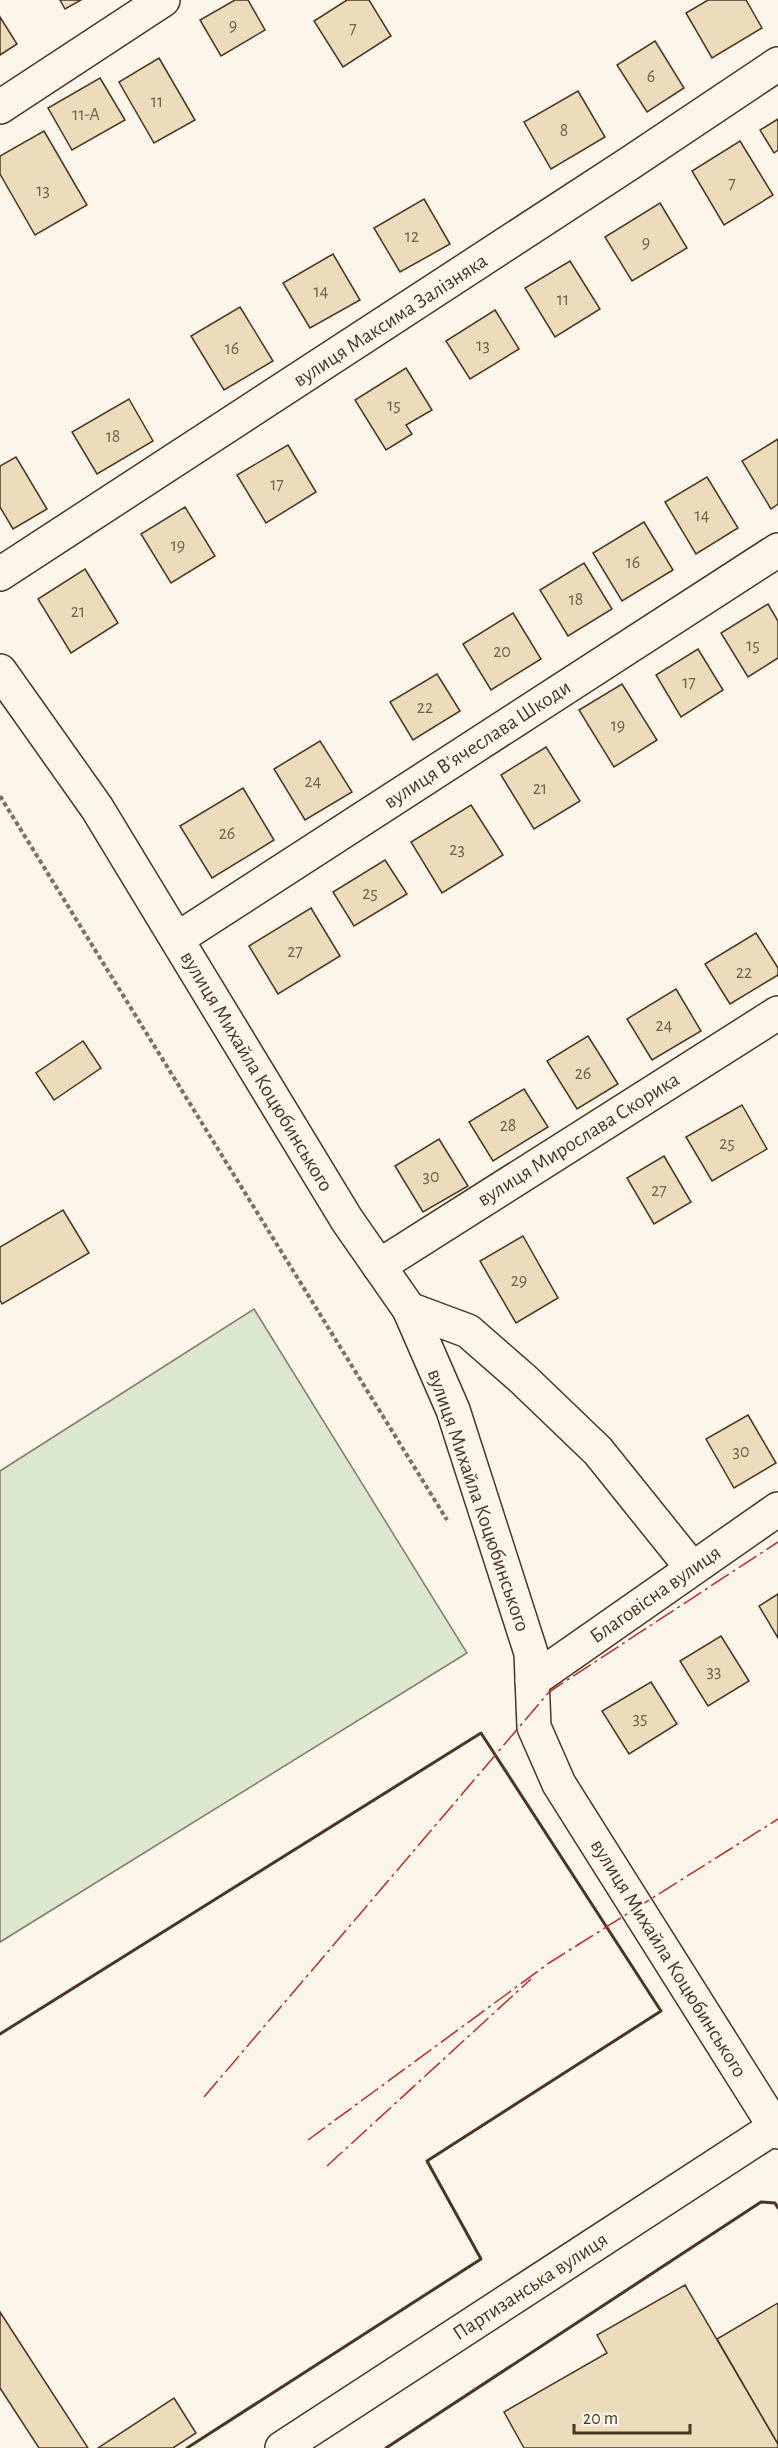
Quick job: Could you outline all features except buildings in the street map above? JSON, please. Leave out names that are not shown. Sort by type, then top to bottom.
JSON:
[{"type":"street","points":[[0,107],[163,0]]},
{"type":"street","name":"вулиця Максима Залізняка","points":[[0,574],[778,64]]},
{"type":"street","name":"вулиця Вʼячеслава Шкоди","points":[[177,939],[778,550]]},
{"type":"street","name":"вулиця Михайла Коцюбинського","points":[[0,671],[97,808],[347,1220],[409,1309],[453,1410],[531,1653],[534,1727],[559,1784],[777,2128]]},
{"type":"street","name":"вулиця Мирослава Скорика","points":[[379,1266],[778,1013]]},
{"type":"street","points":[[409,1309],[468,1331],[523,1379],[598,1451],[692,1568]]},
{"type":"street","name":"Благовісна вулиця","points":[[532,1681],[778,1509]]},
{"type":"street","name":"Партизанська вулиця","points":[[282,2448],[777,2128]]},
{"type":"path","points":[[0,796],[450,1524]]},
{"type":"green space","points":[[254,1309],[467,1653],[0,1942],[0,1471]]},
{"type":"wall","points":[[0,2034],[481,1733],[661,2011],[427,2161],[481,2259],[187,2448]]},
{"type":"wall","points":[[386,2448],[761,2202],[775,2203],[778,2208]]},
{"type":"power","points":[[204,2097],[549,1692],[778,1542]]},
{"type":"power","points":[[308,2140],[549,1963],[778,1819]]},
{"type":"power","points":[[327,2166],[531,1979]]}]
